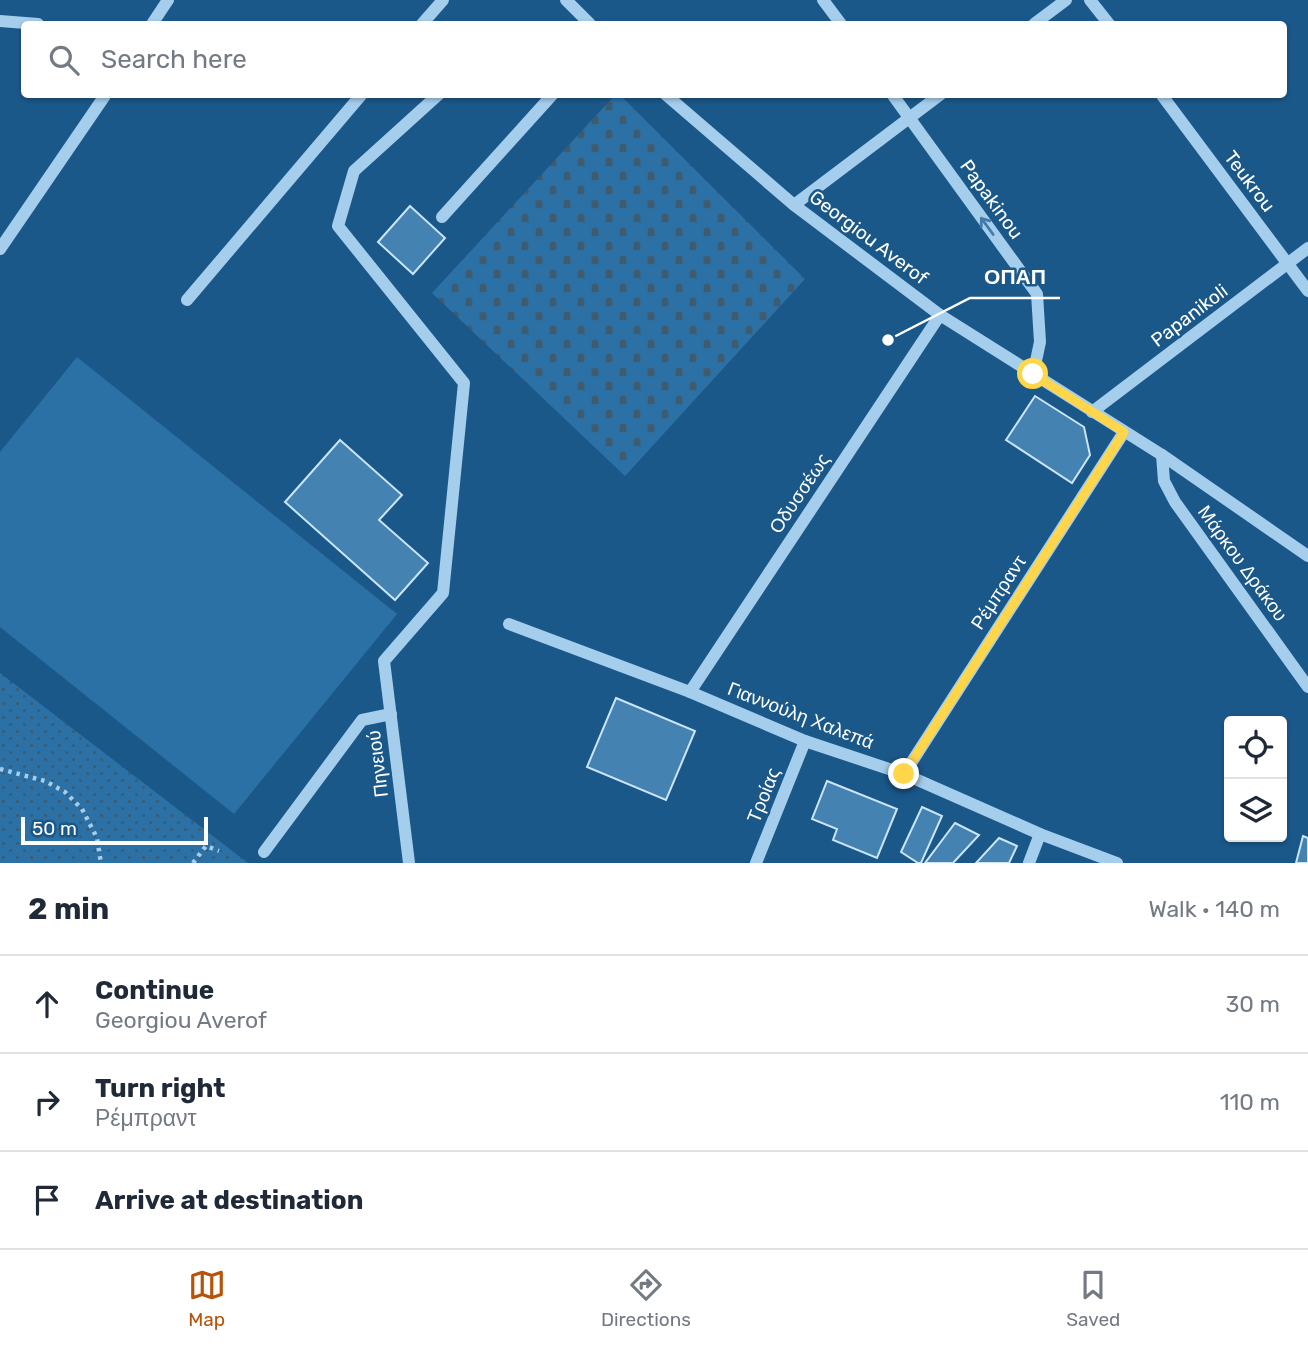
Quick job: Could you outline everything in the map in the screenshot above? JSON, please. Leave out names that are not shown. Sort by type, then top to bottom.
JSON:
[{"type":"street","points":[[154,21],[168,0]]},
{"type":"street","points":[[425,21],[443,0]]},
{"type":"street","points":[[566,0],[587,21]]},
{"type":"street","points":[[823,0],[839,21]]},
{"type":"street","points":[[1038,21],[1066,0]]},
{"type":"street","points":[[1090,0],[1107,21]]},
{"type":"street","points":[[0,21],[21,23]]},
{"type":"street","points":[[0,249],[103,98]]},
{"type":"street","points":[[187,300],[359,98]]},
{"type":"street","name":"Πηνειού","points":[[409,863],[384,661],[443,593],[464,383],[338,226],[354,171],[435,98]]},
{"type":"street","points":[[442,217],[549,98]]},
{"type":"street","name":"Georgiou Averof","points":[[670,98],[794,205],[940,315],[1162,455],[1308,556]]},
{"type":"street","name":"Papakinou","points":[[895,98],[1037,294],[1040,342],[1033,374]]},
{"type":"street","points":[[794,205],[936,98]]},
{"type":"street","name":"Teukrou","points":[[1164,98],[1308,291]]},
{"type":"street","name":"Papanikoli","points":[[1092,412],[1308,248]]},
{"type":"street","name":"Οδυσσέως","points":[[690,692],[940,315]]},
{"type":"street","name":"Ρέμπραντ","points":[[904,774],[1124,432]]},
{"type":"street","name":"Μάρκου Δράκου","points":[[1162,455],[1164,481],[1175,502],[1308,687]]},
{"type":"street","name":"Γιαννούλη Χαλεπά","points":[[509,624],[690,692],[805,741],[904,774],[1040,834],[1117,863]]},
{"type":"street","points":[[264,852],[362,720],[391,715]]},
{"type":"street","name":"Τροίας","points":[[756,863],[805,741]]},
{"type":"street","points":[[1029,863],[1040,834]]},
{"type":"path","points":[[0,769],[45,780],[65,792],[82,809],[96,838],[101,863]]},
{"type":"path","points":[[193,863],[206,846],[219,851]]},
{"type":"green space","points":[[612,98],[623,98],[805,279],[625,476],[432,293]]},
{"type":"green space","points":[[77,357],[397,614],[234,814],[0,627],[0,452]]},
{"type":"green space","points":[[0,673],[248,863],[0,863]]},
{"type":"building","points":[[410,206],[445,238],[413,274],[378,242]]},
{"type":"building","points":[[1035,396],[1084,427],[1090,455],[1072,483],[1006,440]]},
{"type":"building","points":[[340,440],[402,495],[379,520],[428,563],[395,600],[285,502]]},
{"type":"building","points":[[616,698],[695,731],[666,800],[587,767]]},
{"type":"building","points":[[827,781],[897,809],[877,858],[833,840],[837,829],[812,819]]},
{"type":"building","points":[[922,807],[942,816],[921,863],[918,863],[901,852]]},
{"type":"building","points":[[955,823],[979,835],[953,863],[925,863]]},
{"type":"building","points":[[1303,836],[1308,838],[1308,863],[1296,863]]},
{"type":"building","points":[[999,838],[1017,846],[1009,863],[976,863]]},
{"type":"place","name":"ΟΠΑΠ","points":[[888,340]]},
{"type":"route","points":[[904,774],[1124,432],[1033,374]]}]
